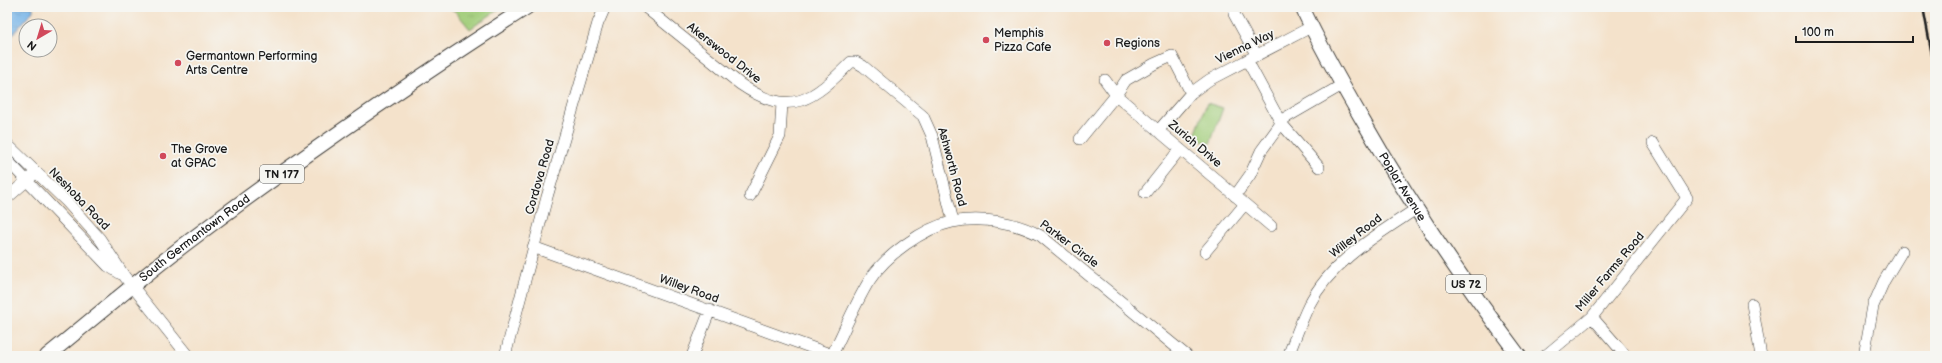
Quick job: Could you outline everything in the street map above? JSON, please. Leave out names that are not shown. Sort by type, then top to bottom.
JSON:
[{"type":"main road","name":"South Germantown Road","points":[[48,356],[129,282],[183,246],[415,79],[527,7]]},
{"type":"main road","name":"Poplar Avenue","points":[[1302,7],[1342,85],[1416,209],[1471,291],[1520,356]]},
{"type":"street","name":"Cordova Road","points":[[505,356],[534,247],[588,57],[598,23],[605,7]]},
{"type":"street","name":"Akerswood Drive","points":[[645,7],[740,84],[756,95],[782,103],[800,101],[818,93],[851,62]]},
{"type":"street","points":[[1234,14],[1281,123],[1319,167]]},
{"type":"street","name":"Vienna Way","points":[[1158,131],[1191,93],[1221,73],[1311,27]]},
{"type":"street","points":[[1080,139],[1116,95],[1126,80],[1154,64],[1172,56],[1191,93]]},
{"type":"street","name":"Ashworth Road","points":[[851,62],[856,62],[864,66],[923,116],[932,136],[953,221]]},
{"type":"street","name":"Zurich Drive","points":[[1105,80],[1116,95],[1271,226]]},
{"type":"street","points":[[1236,196],[1250,175],[1260,151],[1281,123],[1294,112],[1342,85]]},
{"type":"street","points":[[750,196],[780,136],[782,103]]},
{"type":"street","name":"Neshoba Road","points":[[7,144],[31,176]]},
{"type":"street","name":"Miller Farms Road","points":[[1545,356],[1592,317],[1687,198],[1653,144]]},
{"type":"street","points":[[1145,193],[1180,149]]},
{"type":"street","name":"Neshoba Road","points":[[7,160],[68,203],[100,239],[129,282],[188,356]]},
{"type":"street","points":[[7,198],[31,176]]},
{"type":"street","points":[[1205,252],[1245,204]]},
{"type":"street","name":"Willey Road","points":[[1288,356],[1309,304],[1334,269],[1376,235],[1416,209]]},
{"type":"street","name":"Parker Circle","points":[[834,356],[869,281],[885,262],[907,243],[942,224],[953,221],[990,221],[1025,229],[1041,236],[1187,356]]},
{"type":"street","name":"Willey Road","points":[[534,247],[834,356]]},
{"type":"street","points":[[1864,356],[1873,306],[1884,281],[1902,251]]},
{"type":"street","points":[[1752,304],[1761,356]]},
{"type":"street","points":[[692,356],[710,310]]},
{"type":"street","points":[[1592,317],[1626,356]]},
{"type":"green space","points":[[448,7],[502,7],[470,29],[456,12]]},
{"type":"green space","points":[[1207,103],[1223,108],[1210,144],[1194,138]]},
{"type":"water","points":[[7,7],[33,7],[33,11],[27,18],[18,18],[18,28],[7,41]]},
{"type":"railway","points":[[1923,7],[1935,71]]},
{"type":"place","name":"Memphis Pizza Cafe","points":[[986,40]]},
{"type":"place","name":"Regions","points":[[1107,43]]},
{"type":"place","name":"Germantown Performing Arts Centre","points":[[178,63]]},
{"type":"place","name":"The Grove at GPAC","points":[[163,156]]}]
